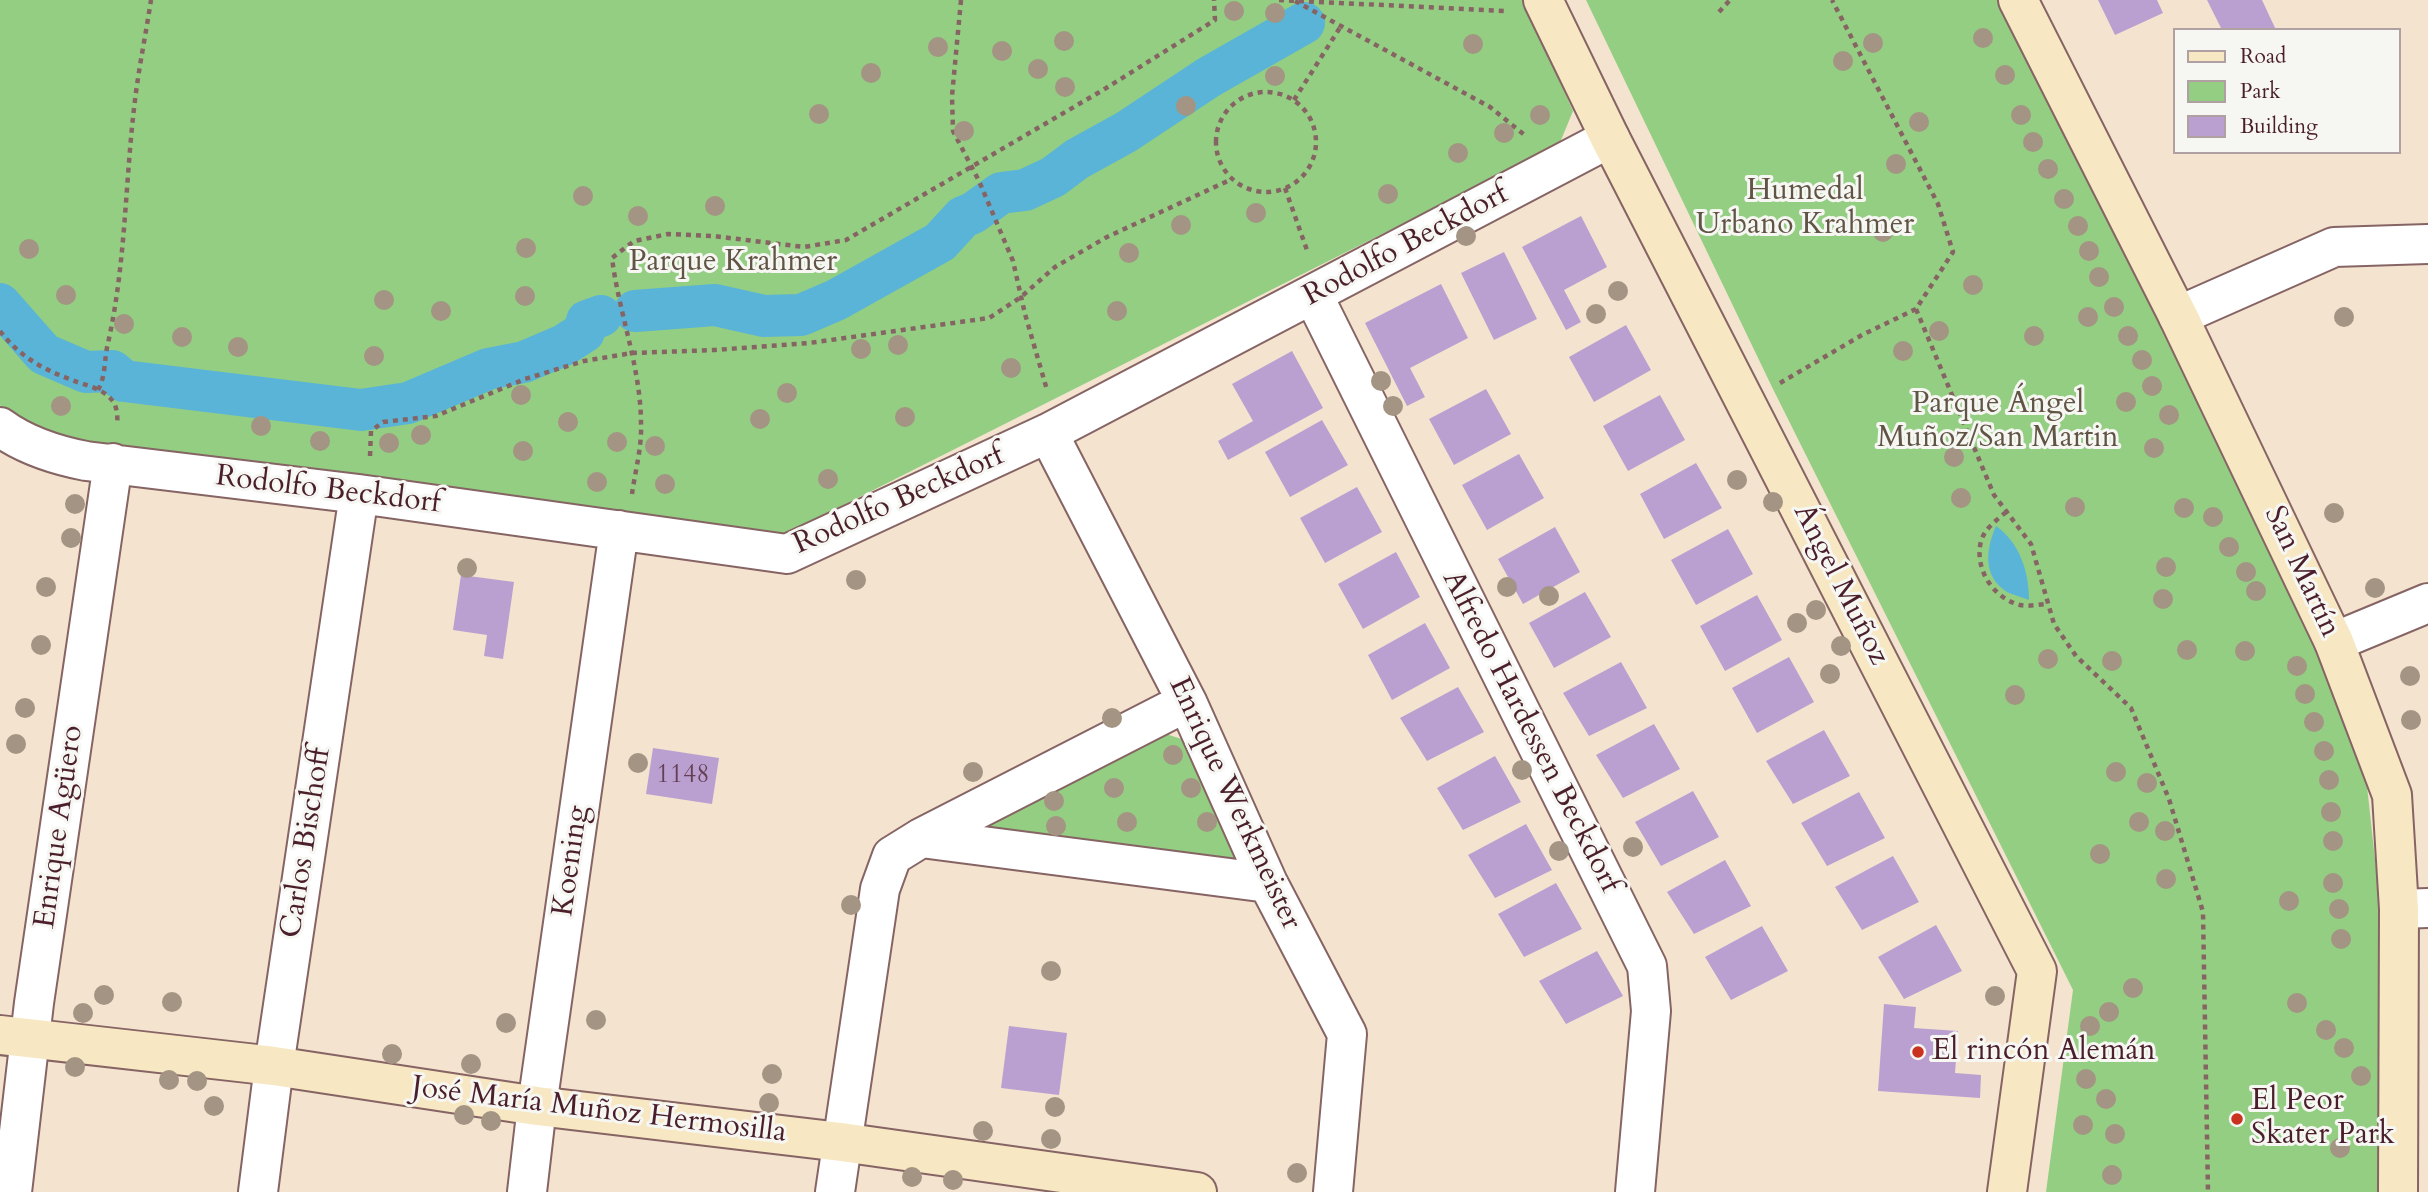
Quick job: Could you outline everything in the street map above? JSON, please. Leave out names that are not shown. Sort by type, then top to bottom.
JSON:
[{"type":"street","name":"San Martín","points":[[2018,0],[2178,316],[2334,642],[2392,795],[2414,908],[2398,1192]]},
{"type":"street","name":"Ángel Muñoz","points":[[1528,6],[1610,138],[2037,971],[2007,1192]]},
{"type":"street","name":"Rodolfo Beckdorf","points":[[0,427],[35,447],[60,456],[359,494],[625,517],[787,554],[1048,433],[1610,138]]},
{"type":"street","points":[[2178,316],[2334,247],[2428,244]]},
{"type":"street","name":"Alfredo Hardessen Beckdorf","points":[[1312,296],[1647,966],[1651,1011],[1635,1192]]},
{"type":"street","name":"Enrique Werkmeister","points":[[1048,433],[1188,704],[1268,883],[1347,1034],[1333,1192]]},
{"type":"street","name":"Enrique Agüero","points":[[12,1192],[15,1037],[113,463]]},
{"type":"street","name":"Carlos Bischoff","points":[[258,1192],[274,1066],[359,494]]},
{"type":"street","name":"Koening","points":[[527,1192],[537,1106],[625,517]]},
{"type":"street","points":[[2334,642],[2428,603]]},
{"type":"street","points":[[835,1192],[880,889],[892,856],[921,838],[1168,711],[1188,704]]},
{"type":"street","points":[[921,838],[1268,883]]},
{"type":"street","name":"José María Muñoz Hermosilla","points":[[15,1037],[274,1066],[537,1106],[841,1142],[1197,1192]]},
{"type":"path","points":[[98,390],[103,382],[105,354],[118,286],[135,101],[151,0]]},
{"type":"path","points":[[961,0],[953,96],[953,131],[979,181],[1013,261],[1047,390],[1048,433]]},
{"type":"path","points":[[625,517],[642,425],[632,353],[616,289],[612,258],[634,241],[668,234],[713,236],[804,247],[846,240],[1103,90],[1215,20],[1214,0]]},
{"type":"path","points":[[1279,0],[1528,6]]},
{"type":"path","points":[[1719,12],[1730,0]]},
{"type":"path","points":[[1746,401],[1862,335],[1916,309],[1952,252],[1938,204],[1832,0]]},
{"type":"path","points":[[1295,1],[1490,107],[1532,142]]},
{"type":"path","points":[[1294,100],[1341,26]]},
{"type":"path","points":[[1262,92],[1279,93],[1294,100],[1310,118],[1316,141],[1314,158],[1306,172],[1285,188],[1262,192],[1246,188],[1232,179],[1221,166],[1216,150],[1216,133],[1222,117],[1240,100],[1262,92]]},
{"type":"path","points":[[370,457],[371,431],[383,422],[436,416],[525,379],[584,361],[632,353],[715,350],[809,342],[989,318],[1021,297],[1055,267],[1107,237],[1232,179]]},
{"type":"path","points":[[1285,188],[1309,257]]},
{"type":"path","points":[[1916,309],[1994,495],[2031,544],[2053,624],[2076,656],[2131,708],[2169,799],[2203,912],[2208,1192]]},
{"type":"path","points":[[0,331],[12,346],[31,362],[98,390],[112,399],[118,414],[117,426]]},
{"type":"path","points":[[1035,397],[1060,384]]},
{"type":"path","points":[[2006,512],[1990,526],[1981,540],[1980,562],[1987,580],[1997,595],[2021,606],[2048,604]]},
{"type":"green space","name":"Parque Krahmer","points":[[0,0],[1523,0],[1573,111],[1559,145],[782,536],[40,435],[16,427],[0,405]]},
{"type":"green space","name":"Parque Ángel Muñoz/San Martin","points":[[1586,0],[2004,0],[2308,624],[2366,777],[2379,896],[2384,1192],[2046,1192],[2073,990],[1772,387]]},
{"type":"green space","points":[[1166,734],[1194,743],[1240,864],[984,834],[980,822]]},
{"type":"water","points":[[1996,526],[2011,541],[2022,559],[2029,600],[2007,592],[1993,578],[1988,553]]},
{"type":"building","points":[[2098,0],[2157,0],[2163,13],[2115,35]]},
{"type":"building","points":[[2207,0],[2262,0],[2275,28],[2221,28]]},
{"type":"building","points":[[1581,216],[1607,267],[1564,290],[1581,322],[1566,330],[1522,247]]},
{"type":"building","points":[[1504,252],[1537,319],[1494,340],[1461,273]]},
{"type":"building","points":[[1441,284],[1468,338],[1410,368],[1425,397],[1407,406],[1365,323]]},
{"type":"building","points":[[1626,325],[1651,370],[1594,402],[1569,357]]},
{"type":"building","points":[[1292,351],[1323,408],[1228,460],[1218,441],[1253,421],[1232,384]]},
{"type":"building","points":[[1486,389],[1511,434],[1454,465],[1429,419]]},
{"type":"building","points":[[1660,395],[1685,440],[1628,471],[1603,426]]},
{"type":"building","points":[[1322,420],[1348,465],[1290,497],[1265,452]]},
{"type":"building","points":[[1519,454],[1544,498],[1487,530],[1462,485]]},
{"type":"building","points":[[1696,463],[1722,508],[1664,539],[1640,494]]},
{"type":"building","points":[[1357,487],[1382,532],[1325,563],[1300,518]]},
{"type":"building","points":[[1555,527],[1580,572],[1523,604],[1498,559]]},
{"type":"building","points":[[1728,529],[1753,574],[1696,605],[1671,560]]},
{"type":"building","points":[[1396,552],[1420,597],[1363,629],[1338,584]]},
{"type":"building","points":[[461,575],[514,582],[503,659],[484,656],[487,635],[453,630]]},
{"type":"building","points":[[1585,592],[1611,637],[1554,668],[1529,623]]},
{"type":"building","points":[[1757,595],[1782,640],[1725,671],[1700,626]]},
{"type":"building","points":[[1425,623],[1450,668],[1392,700],[1368,655]]},
{"type":"building","points":[[1789,657],[1814,702],[1757,733],[1732,688]]},
{"type":"building","points":[[1621,662],[1647,708],[1589,736],[1563,693]]},
{"type":"building","points":[[1458,687],[1484,732],[1427,761],[1400,718]]},
{"type":"building","points":[[1654,724],[1680,769],[1623,798],[1596,755]]},
{"type":"building","points":[[1824,730],[1850,776],[1793,804],[1766,761]]},
{"type":"building","points":[[653,748],[719,758],[712,804],[646,794]]},
{"type":"building","points":[[1495,756],[1521,802],[1463,830],[1437,788]]},
{"type":"building","points":[[1693,791],[1719,837],[1661,866],[1635,822]]},
{"type":"building","points":[[1859,792],[1885,838],[1827,866],[1801,823]]},
{"type":"building","points":[[1526,824],[1552,870],[1495,898],[1468,855]]},
{"type":"building","points":[[1893,856],[1919,902],[1862,930],[1835,887]]},
{"type":"building","points":[[1725,860],[1751,906],[1694,934],[1667,892]]},
{"type":"building","points":[[1556,883],[1582,929],[1524,957],[1498,914]]},
{"type":"building","points":[[1936,925],[1962,971],[1904,999],[1878,957]]},
{"type":"building","points":[[1762,926],[1788,971],[1731,1000],[1705,957]]},
{"type":"building","points":[[1597,951],[1623,996],[1566,1024],[1539,981]]},
{"type":"building","name":"El rincón Alemán","points":[[1884,1004],[1916,1007],[1914,1028],[1958,1031],[1955,1073],[1981,1075],[1980,1098],[1878,1091]]},
{"type":"building","points":[[1009,1026],[1067,1033],[1059,1095],[1001,1088]]},
{"type":"waterway","points":[[635,311],[715,305],[764,316],[801,315],[836,300],[940,242],[963,217],[1001,193],[1025,190],[1053,177],[1077,159],[1126,132],[1209,77],[1304,23]]},
{"type":"waterway","points":[[0,304],[44,354],[86,372],[112,371],[124,381],[361,410],[408,403],[488,369],[524,362],[564,345],[584,332],[587,321],[601,316]]},
{"type":"place","name":"El rincón Alemán","points":[[1918,1052]]},
{"type":"place","name":"El Peor Skater Park","points":[[2237,1119]]},
{"type":"park label","name":"Humedal Urbano Krahmer","points":[[1805,209]]}]
